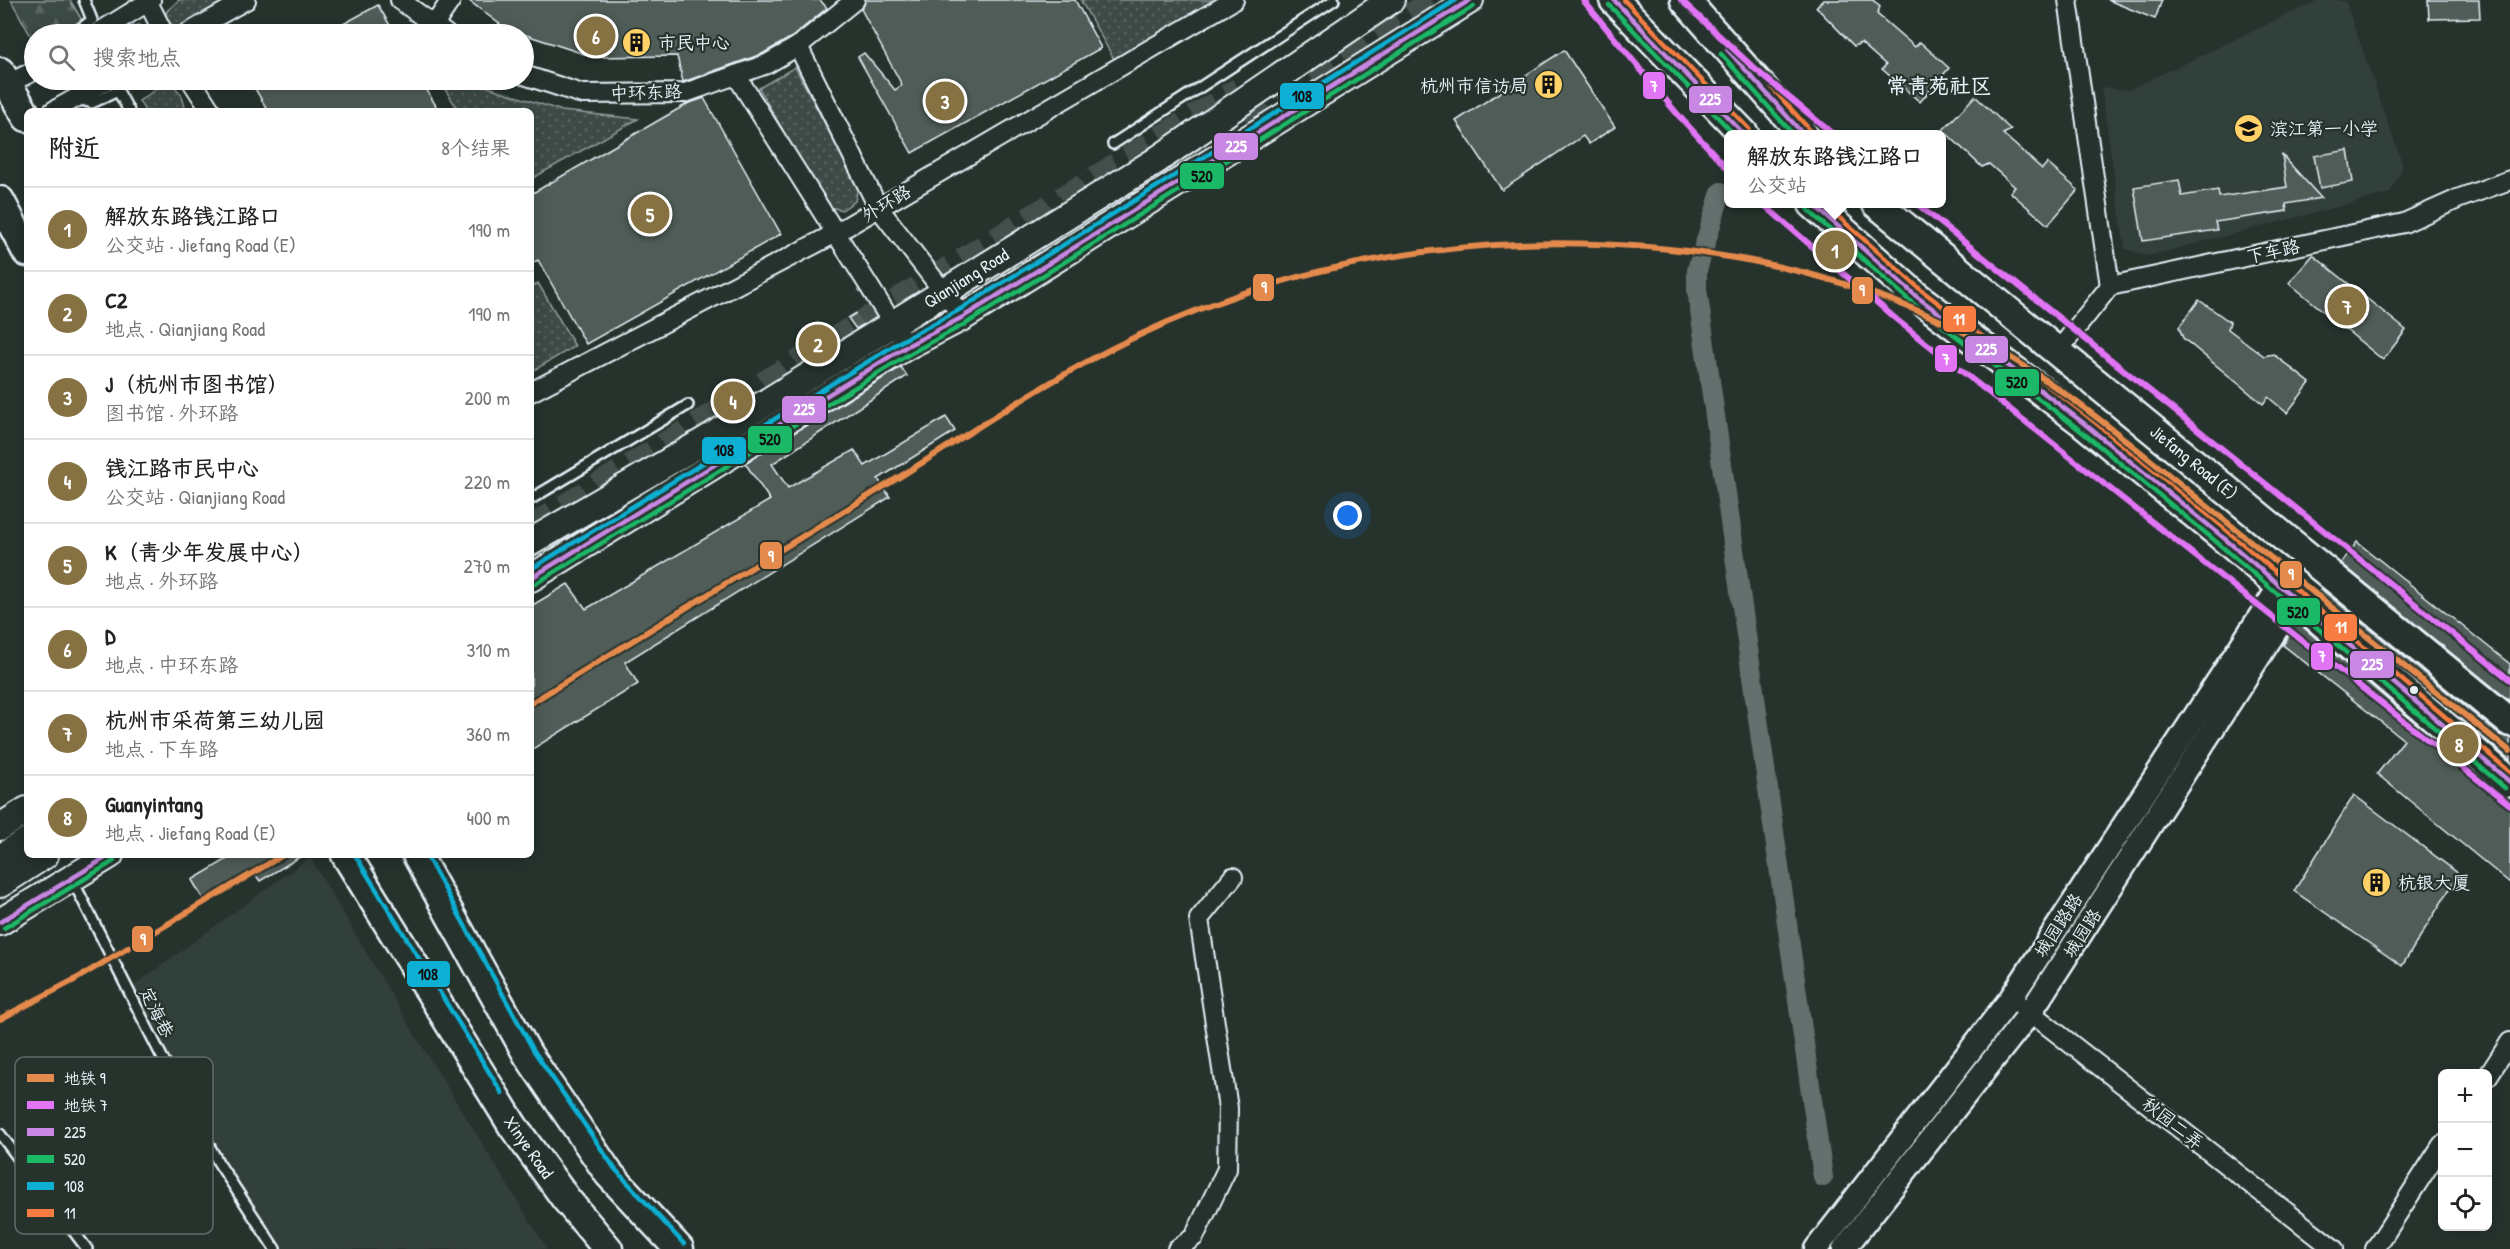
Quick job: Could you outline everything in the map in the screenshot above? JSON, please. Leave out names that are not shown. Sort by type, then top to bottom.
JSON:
[{"type":"main road","name":"Qianjiang Road","points":[[534,540],[704,441],[1154,162],[1391,0]]},
{"type":"main road","name":"Qianjiang Road","points":[[534,576],[907,346],[963,317],[1470,0]]},
{"type":"main road","points":[[1614,0],[1739,130]]},
{"type":"main road","points":[[1684,0],[1799,130]]},
{"type":"main road","points":[[3,78],[24,112]]},
{"type":"main road","points":[[0,201],[24,246]]},
{"type":"main road","points":[[1817,208],[1916,296],[2081,421],[2510,782]]},
{"type":"main road","name":"Jiefang Road (E)","points":[[1882,208],[2510,722]]},
{"type":"main road","points":[[0,827],[24,812]]},
{"type":"main road","points":[[0,858],[24,843]]},
{"type":"main road","points":[[0,884],[40,858]]},
{"type":"main road","points":[[0,922],[105,858]]},
{"type":"main road","name":"Xinye Road","points":[[348,858],[513,1126],[566,1199],[608,1249]]},
{"type":"main road","points":[[419,858],[528,1055],[609,1174],[679,1249]]},
{"type":"street","points":[[204,24],[246,0]]},
{"type":"street","points":[[400,0],[432,24]]},
{"type":"street","points":[[442,24],[451,0]]},
{"type":"street","name":"中环东路","points":[[534,78],[582,94],[685,93],[767,64],[798,46],[855,0]]},
{"type":"street","name":"外环路","points":[[534,390],[834,234],[1234,0]]},
{"type":"street","points":[[2058,351],[2110,286],[2068,0]]},
{"type":"street","points":[[112,24],[148,1],[159,24]]},
{"type":"street","points":[[798,46],[878,207],[963,317]]},
{"type":"street","points":[[3,78],[24,73]]},
{"type":"street","points":[[736,75],[834,234],[907,346]]},
{"type":"street","points":[[58,108],[90,90]]},
{"type":"street","points":[[196,90],[206,108]]},
{"type":"street","name":"下车路","points":[[2110,286],[2404,223],[2510,180]]},
{"type":"street","name":"城园路路","points":[[1816,1249],[2011,998],[2288,593]]},
{"type":"street","name":"城园路","points":[[1844,1249],[2031,1013],[2288,593]]},
{"type":"street","points":[[1177,1249],[1194,1237],[1227,1169],[1228,1108],[1199,920],[1233,877]]},
{"type":"street","name":"秋园二弄","points":[[2011,998],[2334,1249]]},
{"type":"street","points":[[2492,1069],[2510,1042]]},
{"type":"street","points":[[2375,1249],[2438,1151]]},
{"type":"lane","points":[[84,0],[92,20],[87,24]]},
{"type":"lane","points":[[1113,144],[1334,0]]},
{"type":"lane","points":[[76,98],[92,103],[117,91],[127,108]]},
{"type":"lane","points":[[534,497],[688,405]]},
{"type":"lane","name":"定海巷","points":[[71,878],[164,1057]]},
{"type":"lane","points":[[0,1134],[15,1154]]},
{"type":"lane","name":"定海巷","points":[[213,1152],[275,1249]]},
{"type":"lane","points":[[76,1234],[87,1249]]},
{"type":"shaded area","name":"滨江第一小学","points":[[2319,0],[2345,0],[2403,166],[2390,193],[2148,256],[2125,249],[2101,87],[2128,90]]},
{"type":"shaded area","points":[[311,858],[414,1033],[547,1249],[272,1249],[213,1149],[213,1057],[162,1057],[132,987]]},
{"type":"green space","points":[[11,0],[70,0],[83,22],[79,24],[24,24]]},
{"type":"green space","points":[[179,0],[230,0],[188,24],[171,24],[165,19],[167,11]]},
{"type":"green space","points":[[1234,0],[1118,66],[1081,1]]},
{"type":"green space","points":[[795,67],[858,187],[855,201],[842,210],[826,206],[759,88]]},
{"type":"green space","points":[[155,90],[178,90],[185,108],[143,108],[139,101]]},
{"type":"green space","points":[[445,90],[497,90],[562,111],[638,119],[534,177],[534,108],[457,108]]},
{"type":"green space","points":[[538,283],[575,346],[534,370],[534,285]]},
{"type":"building","name":"市民中心","points":[[468,0],[820,0],[827,8],[792,37],[762,54],[683,82],[677,56],[593,57],[534,38],[534,24],[500,24]]},
{"type":"building","points":[[866,0],[1075,0],[1101,48],[912,153],[858,57],[864,53],[895,90],[902,85],[861,9]]},
{"type":"building","points":[[1823,0],[1873,0],[1880,7],[1877,14],[1915,47],[1920,42],[1949,68],[1920,102],[1882,69],[1886,65],[1861,43],[1854,46],[1816,7]]},
{"type":"building","points":[[2108,0],[2162,0],[2155,19]]},
{"type":"building","points":[[2428,0],[2479,0],[2480,18],[2429,19]]},
{"type":"building","points":[[378,5],[389,24],[343,24]]},
{"type":"building","name":"杭州市信访局","points":[[1564,50],[1615,127],[1589,144],[1583,136],[1502,190],[1456,121]]},
{"type":"building","points":[[256,90],[427,90],[437,108],[266,108]]},
{"type":"building","points":[[1975,96],[2011,130],[2003,134],[2042,169],[2047,163],[2078,190],[2048,225],[2010,192],[2015,187],[1989,164],[1982,167],[1946,133],[1946,130],[1943,130]]},
{"type":"building","points":[[704,98],[781,234],[586,344],[538,260],[534,262],[534,192],[687,104]]},
{"type":"building","points":[[2348,150],[2353,182],[2320,188],[2314,156]]},
{"type":"building","points":[[2282,155],[2321,198],[2286,204],[2287,211],[2215,222],[2217,230],[2143,241],[2134,187],[2179,180],[2182,196],[2218,190],[2219,197],[2287,187]]},
{"type":"building","points":[[2313,255],[2406,330],[2383,360],[2289,283]]},
{"type":"building","points":[[2199,300],[2230,322],[2228,329],[2264,356],[2273,354],[2310,383],[2287,413],[2268,397],[2263,404],[2183,338],[2179,327]]},
{"type":"building","points":[[863,309],[870,320],[856,329],[848,318]]},
{"type":"building","points":[[901,367],[907,376],[772,464],[788,488],[854,450],[865,466],[946,417],[955,431],[878,479],[890,497],[625,662],[638,684],[534,748],[534,604],[568,584],[586,609],[770,500],[745,463]]},
{"type":"building","points":[[2357,542],[2510,664],[2510,701],[2341,563]]},
{"type":"building","points":[[2321,589],[2500,735],[2510,738],[2510,760],[2316,595]]},
{"type":"building","points":[[2297,622],[2499,795],[2510,798],[2510,883],[2377,774],[2404,740],[2283,645]]},
{"type":"building","name":"杭银大厦","points":[[2354,795],[2459,874],[2402,966],[2294,891]]},
{"type":"building","points":[[229,858],[298,858],[260,881],[252,870],[203,899],[192,880]]},
{"type":"waterway","points":[[1721,192],[1697,270],[1697,289],[1823,1177]]},
{"type":"tunnel","points":[[1178,159],[1437,0]]},
{"type":"tunnel","points":[[534,526],[1239,90]]},
{"type":"metro line","name":"7","points":[[1583,0],[1679,116],[1724,165]]},
{"type":"metro line","name":"7","points":[[1681,0],[1755,69],[1828,130]]},
{"type":"metro line","name":"7","points":[[1768,208],[1897,320],[2510,805]]},
{"type":"metro line","name":"7","points":[[1922,208],[2510,680]]},
{"type":"metro line","name":"9","points":[[534,701],[1068,372],[1131,339],[1192,312],[1255,290],[1318,272],[1383,258],[1449,249],[1515,244],[1581,243],[1694,252],[1786,268],[1875,294],[1919,311],[2003,353],[2055,387],[2105,424],[2510,751]]},
{"type":"metro line","name":"9","points":[[0,1019],[76,979],[278,858]]},
{"type":"transit line","name":"108","points":[[534,567],[903,340],[959,310],[1456,0]]},
{"type":"transit line","name":"225","points":[[534,576],[907,346],[963,317],[1470,0]]},
{"type":"transit line","name":"225","points":[[1614,0],[1740,130]]},
{"type":"transit line","name":"11","points":[[1624,0],[1749,129]]},
{"type":"transit line","name":"520","points":[[1609,5],[1730,130]]},
{"type":"transit line","name":"520","points":[[535,584],[911,353],[967,323],[1474,6]]},
{"type":"transit line","name":"11","points":[[1733,44],[1809,129]]},
{"type":"transit line","name":"225","points":[[1727,49],[1799,130]]},
{"type":"transit line","name":"520","points":[[1721,54],[1789,130]]},
{"type":"transit line","name":"225","points":[[1817,208],[1916,296],[2081,421],[2218,533],[2510,782]]},
{"type":"transit line","name":"11","points":[[1829,208],[1921,290],[2086,415],[2223,527],[2510,772]]},
{"type":"transit line","name":"520","points":[[1808,210],[1911,302],[2076,427],[2213,539],[2505,788]]},
{"type":"transit line","name":"225","points":[[0,922],[105,858]]},
{"type":"transit line","name":"108","points":[[357,858],[502,1093]]},
{"type":"transit line","name":"108","points":[[428,858],[534,1051],[615,1169],[684,1244]]},
{"type":"transit line","name":"520","points":[[4,928],[114,861]]},
{"type":"place","name":"D","points":[[596,36]]},
{"type":"place","name":"市民中心","points":[[637,42]]},
{"type":"place","name":"杭州市信访局","points":[[1549,85]]},
{"type":"place","name":"J（杭州市图书馆）","points":[[945,101]]},
{"type":"place","name":"滨江第一小学","points":[[2249,128]]},
{"type":"place","name":"K（青少年发展中心）","points":[[650,214]]},
{"type":"place","name":"解放东路钱江路口","points":[[1835,250]]},
{"type":"place","name":"杭州市采荷第三幼儿园","points":[[2347,306]]},
{"type":"place","name":"C2","points":[[818,344]]},
{"type":"place","name":"钱江路市民中心","points":[[733,401]]},
{"type":"place","name":"Guanyintang","points":[[2459,744]]},
{"type":"place","name":"杭银大厦","points":[[2377,882]]},
{"type":"district","name":"常青苑社区","points":[[1939,85]]}]
